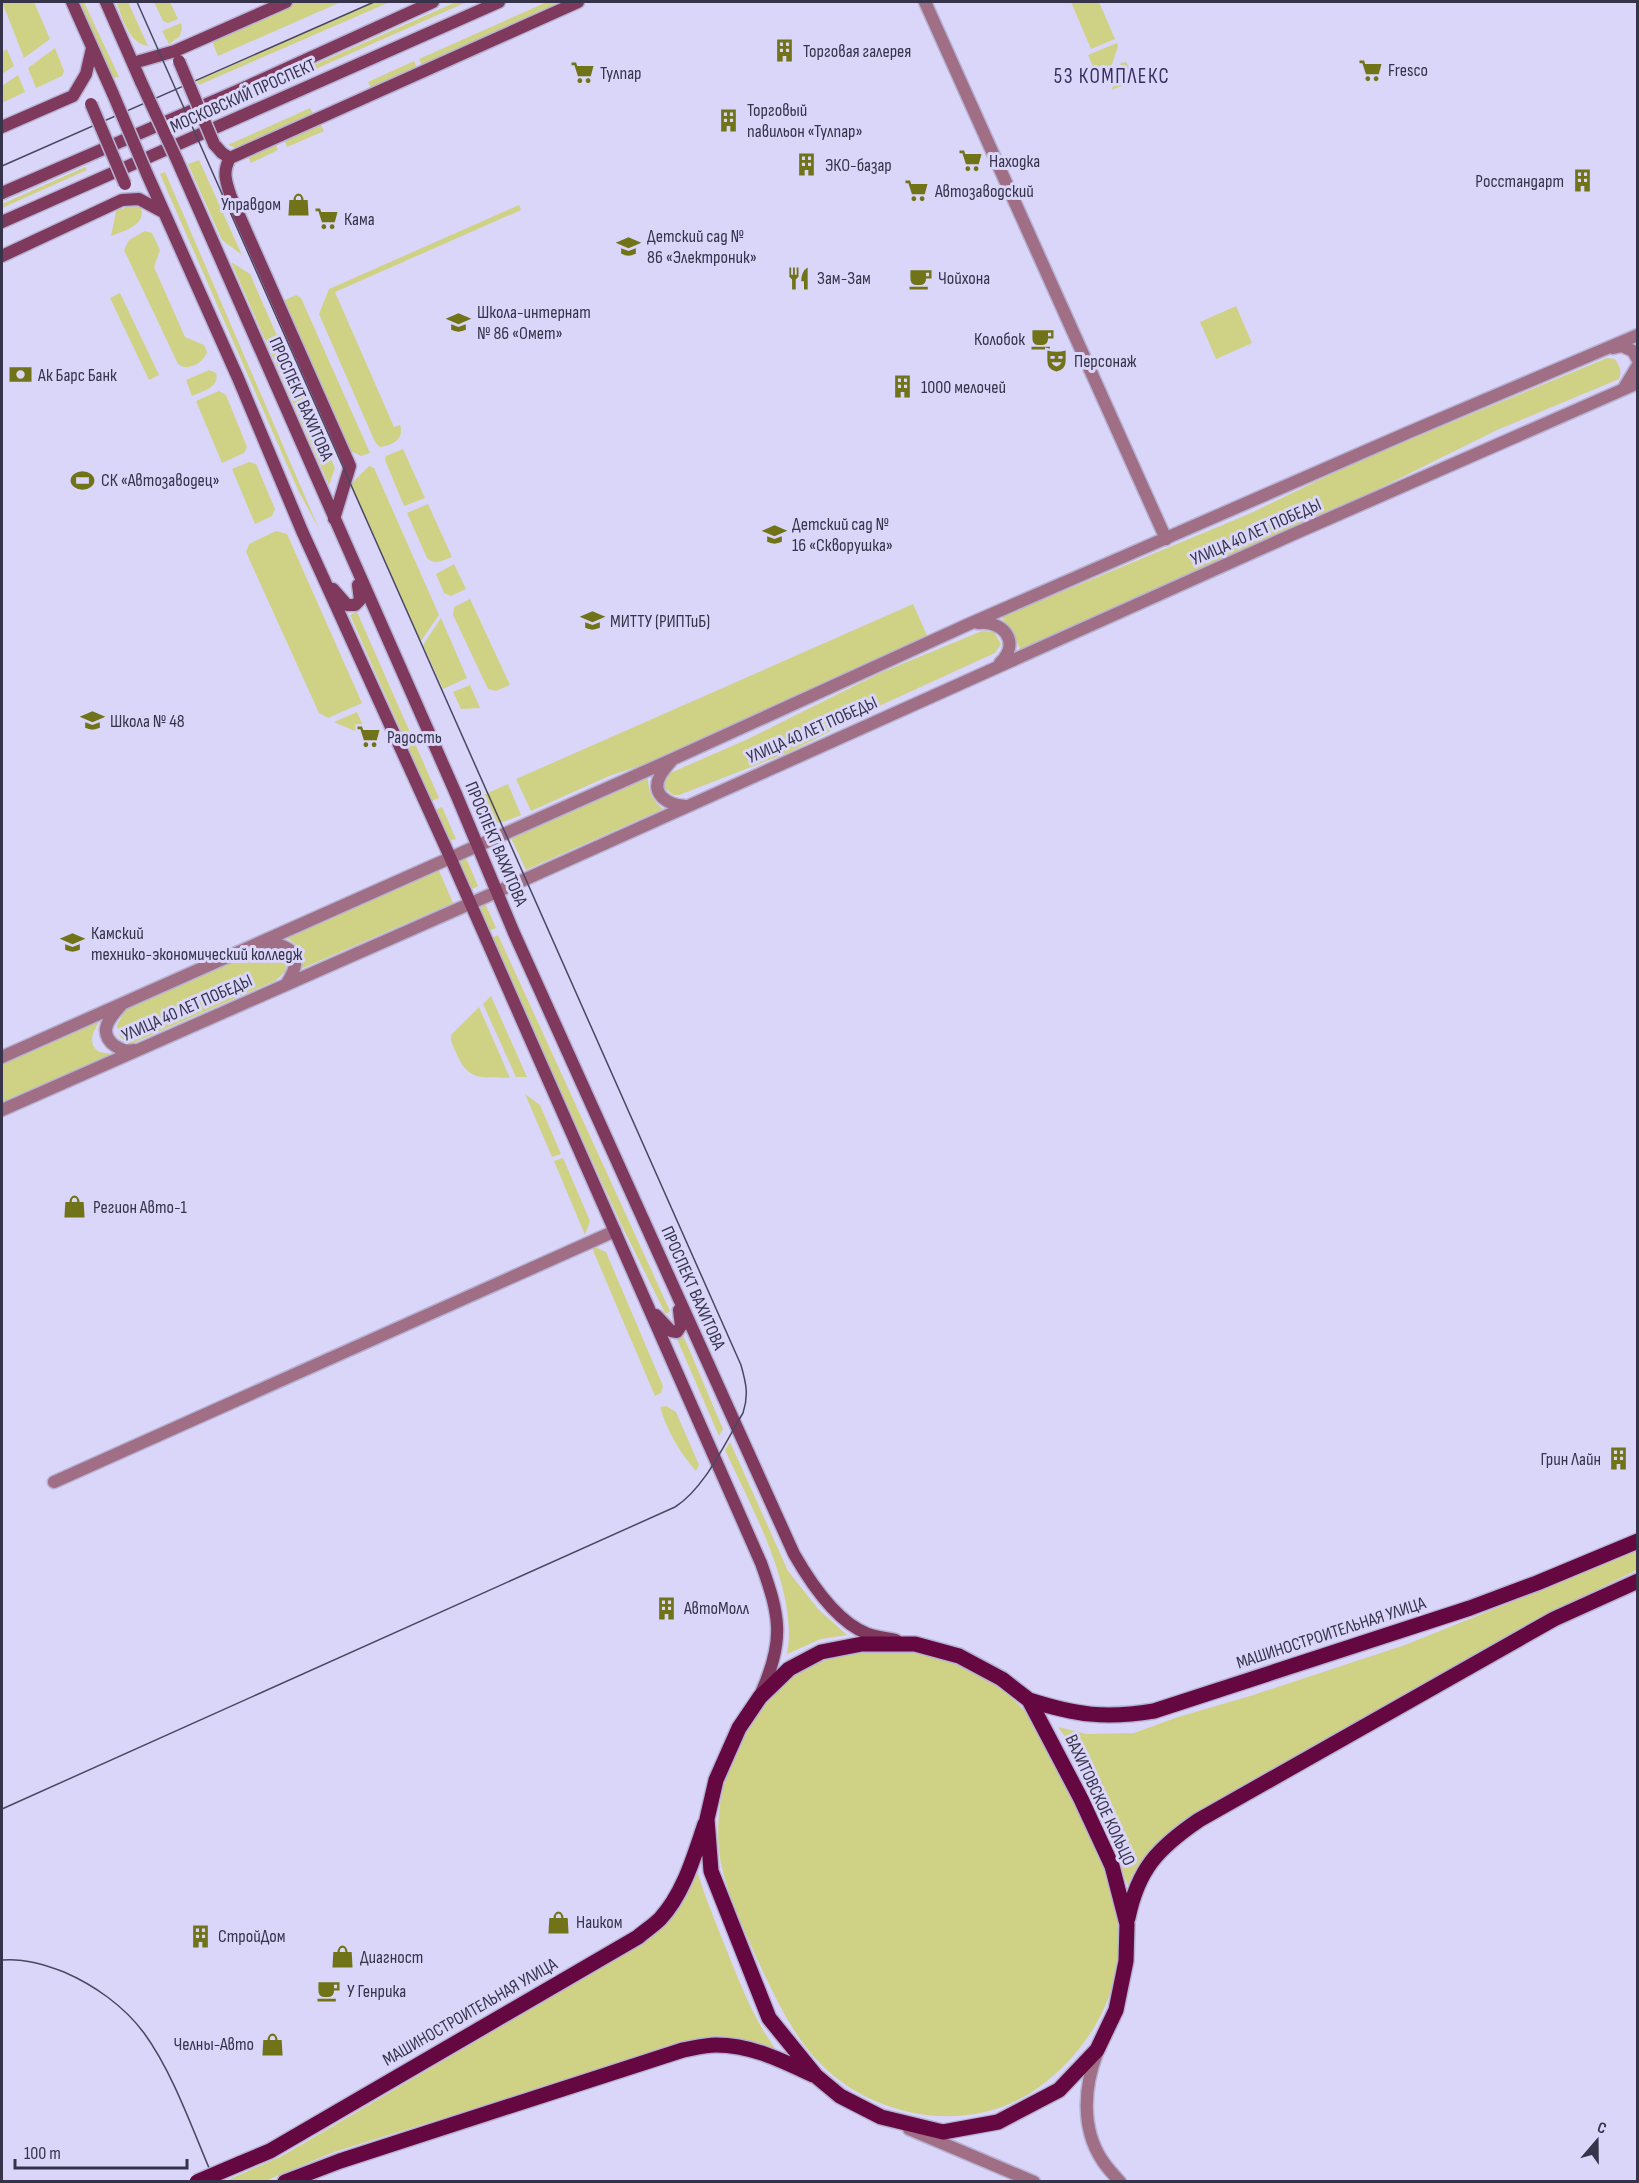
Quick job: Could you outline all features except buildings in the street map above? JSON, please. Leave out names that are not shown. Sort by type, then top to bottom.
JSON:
[{"type":"main road","points":[[72,2],[324,579],[450,857],[737,1506],[772,1593],[778,1619],[774,1666],[760,1697]]},
{"type":"main road","name":"ПРОСПЕКТ ВАХИТОВА","points":[[106,2],[496,891],[794,1554],[805,1574],[830,1605],[850,1623],[867,1634],[915,1644]]},
{"type":"main road","points":[[133,63],[177,56],[286,2]]},
{"type":"main road","name":"МОСКОВСКИЙ ПРОСПЕКТ","points":[[2,193],[237,91],[433,2]]},
{"type":"main road","name":"МОСКОВСКИЙ ПРОСПЕКТ","points":[[2,222],[499,2]]},
{"type":"main road","points":[[334,519],[350,466],[226,183],[225,170],[230,158],[578,2]]},
{"type":"main road","points":[[2,127],[73,96],[86,74],[93,48]]},
{"type":"main road","points":[[177,56],[214,144],[230,158]]},
{"type":"main road","points":[[73,96],[82,98],[91,104],[125,184],[126,194],[122,200]]},
{"type":"main road","points":[[2,256],[122,200],[139,199],[163,212]]},
{"type":"main road","points":[[324,579],[347,605],[355,605],[360,600],[356,569]]},
{"type":"main road","points":[[649,1308],[671,1331],[677,1332],[681,1326],[678,1296]]},
{"type":"main road","name":"МАШИНОСТРОИТЕЛЬНАЯ УЛИЦА","points":[[1029,1700],[1060,1710],[1090,1716],[1124,1716],[1154,1712],[1470,1608],[1638,1541]]},
{"type":"main road","points":[[1127,1924],[1132,1896],[1143,1872],[1164,1847],[1199,1820],[1554,1620],[1638,1581]]},
{"type":"main road","name":"ВАХИТОВСКОЕ КОЛЬЦО","points":[[862,1644],[915,1644],[959,1656],[1002,1678],[1029,1700],[1081,1799],[1112,1866],[1127,1924],[1126,1961],[1116,2010],[1098,2050],[1059,2090],[998,2122],[943,2132],[881,2117],[840,2096],[816,2076],[769,2018],[711,1871],[707,1819],[716,1780],[739,1728],[760,1697],[789,1669],[821,1652],[862,1644]]},
{"type":"main road","name":"МАШИНОСТРОИТЕЛЬНАЯ УЛИЦА","points":[[197,2181],[270,2151],[638,1937],[660,1919],[673,1901],[691,1866],[707,1819]]},
{"type":"main road","points":[[285,2181],[340,2161],[683,2050],[714,2045],[746,2047],[816,2076]]},
{"type":"street","points":[[925,2],[1166,539]]},
{"type":"street","name":"УЛИЦА 40 ЛЕТ ПОБЕДЫ","points":[[2,1056],[673,759],[969,624],[1638,335]]},
{"type":"street","points":[[1594,353],[1622,346],[1633,351],[1638,360]]},
{"type":"street","points":[[1623,389],[1638,365]]},
{"type":"street","name":"УЛИЦА 40 ЛЕТ ПОБЕДЫ","points":[[2,1110],[1638,383]]},
{"type":"street","points":[[969,624],[987,622],[999,626],[1008,636],[1010,647],[1008,655],[994,668]]},
{"type":"street","points":[[673,759],[660,777],[657,788],[661,798],[672,806],[687,806]]},
{"type":"street","points":[[262,942],[290,948],[296,963],[294,972],[287,983]]},
{"type":"street","points":[[122,1003],[109,1021],[106,1030],[108,1039],[118,1048],[128,1051],[146,1046]]},
{"type":"street","points":[[54,1482],[615,1231]]},
{"type":"street","points":[[1098,2050],[1090,2070],[1086,2101],[1090,2131],[1102,2160],[1120,2181]]},
{"type":"street","points":[[881,2117],[1034,2181]]},
{"type":"green space","points":[[2,2],[34,2],[50,39],[24,58]]},
{"type":"green space","points":[[77,2],[84,2],[119,77],[113,78]]},
{"type":"green space","points":[[116,2],[128,2],[148,46],[141,44],[131,35]]},
{"type":"green space","points":[[154,2],[170,2],[178,19],[168,23],[163,21]]},
{"type":"green space","points":[[295,2],[341,2],[218,56],[213,44],[215,38]]},
{"type":"green space","points":[[374,2],[390,2],[199,85],[197,81]]},
{"type":"green space","points":[[456,2],[467,2],[239,103],[237,99]]},
{"type":"green space","points":[[547,2],[570,2],[423,68],[419,59]]},
{"type":"green space","points":[[1071,2],[1099,2],[1115,39],[1091,49]]},
{"type":"green space","points":[[181,23],[180,36],[169,44],[162,31]]},
{"type":"green space","points":[[1117,43],[1106,83],[1099,81],[1088,55]]},
{"type":"green space","points":[[55,48],[64,71],[62,76],[36,88],[28,68]]},
{"type":"green space","points":[[7,49],[14,66],[2,74],[2,52]]},
{"type":"green space","points":[[414,61],[418,70],[372,91],[368,82]]},
{"type":"green space","points":[[1126,62],[1136,80],[1112,90],[1121,63]]},
{"type":"green space","points":[[18,75],[25,92],[2,103],[2,86]]},
{"type":"green space","points":[[310,108],[314,116],[240,149],[228,145]]},
{"type":"green space","points":[[320,124],[324,131],[287,147],[284,139]]},
{"type":"green space","points":[[275,143],[278,150],[251,163],[247,154]]},
{"type":"green space","points":[[199,160],[242,255],[222,240],[188,164]]},
{"type":"green space","points":[[85,167],[87,170],[2,208],[2,204]]},
{"type":"green space","points":[[165,172],[319,529],[298,490],[160,174]]},
{"type":"green space","points":[[132,205],[141,208],[141,219],[133,226],[111,236],[116,211]]},
{"type":"green space","points":[[519,205],[521,210],[335,292],[394,427],[400,425],[399,438],[389,445],[380,447],[375,442],[319,314],[329,289]]},
{"type":"green space","points":[[145,231],[152,233],[160,250],[154,267],[185,337],[204,345],[207,352],[202,360],[190,367],[178,364],[124,250],[129,240]]},
{"type":"green space","points":[[231,262],[250,274],[335,468],[329,485]]},
{"type":"green space","points":[[120,293],[159,375],[149,380],[110,298]]},
{"type":"green space","points":[[296,295],[301,298],[370,453],[361,456],[347,449],[284,306],[285,300]]},
{"type":"green space","points":[[1236,306],[1252,343],[1216,359],[1200,322]]},
{"type":"green space","points":[[1607,358],[1615,359],[1618,364],[1619,379],[1497,430],[1368,494],[1020,649],[1009,626],[1001,617],[1249,514],[1358,461]]},
{"type":"green space","points":[[209,370],[216,373],[215,382],[210,388],[192,396],[186,380]]},
{"type":"green space","points":[[219,391],[226,395],[247,447],[244,453],[222,463],[196,401]]},
{"type":"green space","points":[[403,449],[425,498],[404,506],[385,460],[386,456]]},
{"type":"green space","points":[[249,462],[256,464],[275,509],[272,516],[255,524],[232,469]]},
{"type":"green space","points":[[369,466],[374,468],[439,615],[421,641],[351,484]]},
{"type":"green space","points":[[428,504],[452,557],[439,562],[433,562],[427,558],[407,513]]},
{"type":"green space","points":[[276,531],[287,534],[362,703],[328,718],[319,713],[246,552],[249,544]]},
{"type":"green space","points":[[454,564],[466,589],[451,596],[444,593],[436,574]]},
{"type":"green space","points":[[470,599],[510,685],[496,691],[488,689],[453,615],[454,607]]},
{"type":"green space","points":[[913,604],[927,635],[926,638],[664,758],[609,776],[531,811],[516,779]]},
{"type":"green space","points":[[357,612],[439,798],[432,801],[350,615]]},
{"type":"green space","points":[[441,618],[467,678],[443,689],[423,645]]},
{"type":"green space","points":[[982,631],[994,632],[1001,644],[995,653],[879,706],[790,752],[679,795],[673,795],[664,787],[668,774],[748,739],[880,673]]},
{"type":"green space","points":[[470,685],[480,708],[461,709],[453,692]]},
{"type":"green space","points":[[357,712],[364,728],[355,731],[334,722]]},
{"type":"green space","points":[[648,778],[651,795],[663,809],[526,870],[511,838]]},
{"type":"green space","points":[[508,784],[521,815],[497,823],[485,821],[470,801]]},
{"type":"green space","points":[[442,807],[456,839],[449,841],[435,810]]},
{"type":"green space","points":[[500,842],[515,875],[508,878],[493,845]]},
{"type":"green space","points":[[466,858],[478,886],[470,890],[458,862]]},
{"type":"green space","points":[[438,868],[453,903],[301,969],[299,950],[286,938]]},
{"type":"green space","points":[[484,901],[496,928],[489,931],[477,904]]},
{"type":"green space","points":[[498,935],[670,1311],[668,1313],[665,1313],[621,1224],[491,938]]},
{"type":"green space","points":[[272,947],[283,952],[288,961],[285,972],[275,981],[131,1044],[125,1041],[118,1032],[117,1025],[125,1010],[263,948]]},
{"type":"green space","points":[[491,996],[527,1077],[516,1077],[483,1004]]},
{"type":"green space","points":[[479,1007],[510,1078],[473,1075],[463,1065],[453,1046],[451,1035]]},
{"type":"green space","points":[[99,1022],[93,1034],[93,1045],[99,1052],[113,1054],[2,1102],[2,1064]]},
{"type":"green space","points":[[525,1094],[540,1105],[561,1154],[552,1157]]},
{"type":"green space","points":[[563,1158],[590,1221],[585,1235],[554,1161]]},
{"type":"green space","points":[[592,1248],[606,1252],[663,1386],[661,1393],[655,1396]]},
{"type":"green space","points":[[683,1335],[723,1429],[719,1436],[676,1337]]},
{"type":"green space","points":[[666,1406],[676,1412],[699,1465],[696,1471],[679,1449],[666,1425],[660,1407]]},
{"type":"green space","points":[[730,1442],[788,1571],[818,1609],[847,1635],[821,1639],[787,1654],[789,1629],[780,1577],[759,1523],[725,1450]]},
{"type":"green space","points":[[1637,1546],[1637,1570],[1551,1612],[1191,1816],[1146,1856],[1128,1886],[1073,1748],[1058,1727],[1087,1734],[1134,1733],[1405,1645],[1549,1587]]},
{"type":"green space","points":[[899,1649],[955,1663],[993,1683],[1017,1702],[1036,1726],[1051,1752],[1102,1859],[1115,1900],[1119,1927],[1118,1954],[1114,1979],[1095,2026],[1080,2048],[1042,2085],[1015,2102],[985,2112],[954,2116],[923,2114],[893,2108],[864,2095],[837,2078],[814,2057],[796,2034],[756,1957],[722,1868],[718,1841],[719,1812],[724,1783],[733,1754],[746,1728],[763,1703],[783,1683],[817,1663],[852,1654]]},
{"type":"green space","points":[[696,1868],[743,1990],[761,2027],[777,2051],[738,2038],[702,2038],[334,2152],[265,2181],[223,2182],[282,2156],[641,1944],[675,1911]]},
{"type":"tram line","points":[[2,1809],[675,1507],[686,1499],[705,1477],[743,1413],[746,1400],[741,1365],[137,2]]},
{"type":"tram line","points":[[2,166],[374,2]]},
{"type":"tram line","points":[[2,1960],[33,1962],[64,1972],[97,1990],[118,2005],[136,2023],[165,2067],[215,2182]]},
{"type":"place","name":"Торговая галерея","points":[[785,51]]},
{"type":"place","name":"Fresco","points":[[1370,70]]},
{"type":"place","name":"Тулпар","points":[[582,73]]},
{"type":"place","name":"Торговый павильон «Тулпар»","points":[[729,120]]},
{"type":"place","name":"Находка","points":[[971,161]]},
{"type":"place","name":"ЭКО-базар","points":[[807,165]]},
{"type":"place","name":"Росстандарт","points":[[1582,181]]},
{"type":"place","name":"Автозаводский","points":[[917,191]]},
{"type":"place","name":"Управдом","points":[[299,204]]},
{"type":"place","name":"Кама","points":[[326,219]]},
{"type":"place","name":"Детский сад № 86 «Электроник»","points":[[629,246]]},
{"type":"place","name":"Зам-Зам","points":[[799,278]]},
{"type":"place","name":"Чойхона","points":[[920,278]]},
{"type":"place","name":"Школа-интернат № 86 «Омет»","points":[[459,322]]},
{"type":"place","name":"Колобок","points":[[1043,339]]},
{"type":"place","name":"Персонаж","points":[[1056,361]]},
{"type":"place","name":"Ак Барс Банк","points":[[20,375]]},
{"type":"place","name":"1000 мелочей","points":[[903,387]]},
{"type":"place","name":"СК «Автозаводец»","points":[[83,480]]},
{"type":"place","name":"Детский сад № 16 «Скворушка»","points":[[774,534]]},
{"type":"place","name":"МИТТУ (РИПТиБ)","points":[[592,621]]},
{"type":"place","name":"Школа № 48","points":[[92,721]]},
{"type":"place","name":"Радость","points":[[369,737]]},
{"type":"place","name":"Камский технико-экономический колледж","points":[[73,943]]},
{"type":"place","name":"Регион Авто-1","points":[[75,1207]]},
{"type":"place","name":"Грин Лайн","points":[[1619,1459]]},
{"type":"place","name":"АвтоМолл","points":[[666,1608]]},
{"type":"place","name":"Наиком","points":[[558,1922]]},
{"type":"place","name":"СтройДом","points":[[200,1936]]},
{"type":"place","name":"Диагност","points":[[342,1957]]},
{"type":"place","name":"У Генрика","points":[[329,1991]]},
{"type":"place","name":"Челны-Авто","points":[[272,2044]]},
{"type":"district","name":"53 КОМПЛЕКС","points":[[1112,76]]}]
